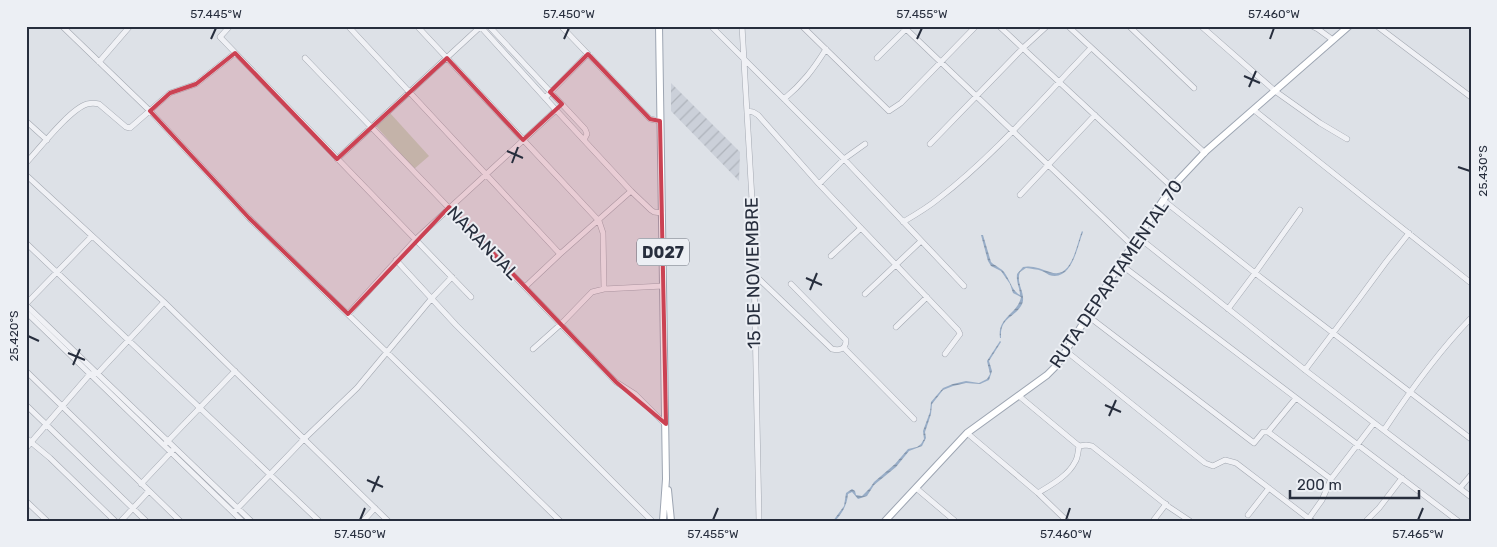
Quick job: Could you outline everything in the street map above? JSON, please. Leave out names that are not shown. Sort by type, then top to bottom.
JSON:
[{"type":"main road","name":"D027","points":[[659,26],[666,424],[666,479],[663,521]]},
{"type":"main road","name":"RUTA DEPARTAMENTAL 70","points":[[885,521],[967,434],[1020,396],[1057,365],[1120,264],[1172,186],[1205,153],[1349,26]]},
{"type":"main road","name":"D027","points":[[666,479],[671,521]]},
{"type":"street","points":[[62,26],[150,111],[249,218],[560,521]]},
{"type":"street","points":[[99,62],[130,26]]},
{"type":"street","points":[[230,26],[220,37],[471,297]]},
{"type":"street","points":[[348,26],[560,254]]},
{"type":"street","points":[[417,26],[598,220],[602,228],[604,289]]},
{"type":"street","points":[[338,158],[480,26],[632,191],[651,210],[662,213]]},
{"type":"street","points":[[489,26],[585,129],[587,134],[584,140]]},
{"type":"street","points":[[561,26],[650,118],[660,121]]},
{"type":"street","points":[[711,26],[844,159],[964,286]]},
{"type":"street","name":"15 DE NOVIEMBRE","points":[[742,26],[753,217],[759,521]]},
{"type":"street","points":[[802,26],[889,111],[901,102],[976,26]]},
{"type":"street","points":[[999,26],[1172,186]]},
{"type":"street","points":[[930,144],[1023,48],[1047,26]]},
{"type":"street","points":[[1068,26],[1205,153]]},
{"type":"street","points":[[1129,26],[1194,88]]},
{"type":"street","points":[[1201,26],[1275,91],[1320,123],[1347,139]]},
{"type":"street","points":[[1312,26],[1333,40]]},
{"type":"street","points":[[1377,26],[1471,96]]},
{"type":"street","points":[[878,58],[906,27],[1133,246]]},
{"type":"street","points":[[903,222],[938,199],[1013,131],[1091,48]]},
{"type":"street","points":[[784,99],[813,70],[826,49]]},
{"type":"street","points":[[26,163],[72,114],[86,104],[99,104],[126,127],[130,128],[170,93],[196,84],[235,53]]},
{"type":"street","points":[[545,98],[588,54]]},
{"type":"street","name":"NARANJAL","points":[[305,58],[616,382],[635,394],[666,424]]},
{"type":"street","points":[[348,314],[416,239],[556,110]]},
{"type":"street","points":[[1254,110],[1471,283]]},
{"type":"street","points":[[747,111],[758,115],[819,184],[958,330],[960,334],[945,354]]},
{"type":"street","points":[[1020,195],[1095,115]]},
{"type":"street","points":[[26,121],[47,140]]},
{"type":"street","points":[[819,184],[844,159],[865,144]]},
{"type":"street","points":[[26,175],[164,302],[388,521]]},
{"type":"street","points":[[526,287],[560,254],[632,191]]},
{"type":"street","points":[[1163,200],[1255,274],[1471,438]]},
{"type":"street","points":[[1228,309],[1300,210]]},
{"type":"street","points":[[831,256],[861,228]]},
{"type":"street","points":[[1305,370],[1409,234]]},
{"type":"street","points":[[92,236],[26,304],[98,373],[173,450],[236,510],[252,521]]},
{"type":"street","points":[[1138,237],[1305,370],[1471,497]]},
{"type":"street","points":[[865,294],[921,241]]},
{"type":"street","points":[[26,243],[319,521]]},
{"type":"street","points":[[396,260],[456,325],[652,521]]},
{"type":"street","points":[[1120,264],[1458,521]]},
{"type":"street","points":[[236,510],[304,439],[357,388],[432,298],[452,277]]},
{"type":"street","points":[[754,277],[759,279],[832,349],[839,350],[844,348]]},
{"type":"street","points":[[791,284],[846,340],[844,348]]},
{"type":"street","points":[[534,349],[592,292],[604,289],[663,286]]},
{"type":"street","points":[[896,327],[927,297]]},
{"type":"street","points":[[26,448],[90,374],[98,373],[164,302]]},
{"type":"street","points":[[26,312],[90,374],[166,443]]},
{"type":"street","points":[[1088,316],[1254,443],[1263,432],[1268,432],[1296,398]]},
{"type":"street","points":[[1384,430],[1410,392],[1453,336],[1471,318]]},
{"type":"street","points":[[844,348],[914,418]]},
{"type":"street","points":[[1066,351],[1205,463],[1213,466],[1225,460],[1236,462],[1309,520],[1322,500],[1332,479],[1374,422]]},
{"type":"street","points":[[26,371],[180,521]]},
{"type":"street","points":[[166,443],[235,371]]},
{"type":"street","points":[[1020,396],[1079,446],[1092,446],[1190,521]]},
{"type":"street","points":[[26,405],[146,521]]},
{"type":"street","points":[[1268,432],[1332,479]]},
{"type":"street","points":[[967,434],[1038,493],[1068,521]]},
{"type":"street","points":[[26,438],[115,521]]},
{"type":"street","points":[[1038,493],[1069,470],[1076,461],[1079,446]]},
{"type":"street","points":[[141,484],[173,450]]},
{"type":"street","points":[[1460,488],[1471,474]]},
{"type":"street","points":[[1366,521],[1379,508],[1402,478]]},
{"type":"street","points":[[916,488],[955,521]]},
{"type":"street","points":[[1248,515],[1269,488]]},
{"type":"street","points":[[122,521],[148,491]]},
{"type":"street","points":[[26,501],[47,521]]},
{"type":"street","points":[[1153,521],[1166,504]]},
{"type":"street","points":[[363,521],[375,508]]},
{"type":"street","points":[[236,510],[242,521]]},
{"type":"highlighted area","points":[[235,53],[337,159],[447,58],[523,140],[562,104],[550,92],[588,54],[650,119],[660,121],[666,424],[616,382],[449,207],[348,314],[249,218],[150,111],[170,93],[196,84]]},
{"type":"shaded area","points":[[671,83],[740,152],[739,181],[671,111]]},
{"type":"green space","points":[[390,113],[429,156],[414,169],[376,126]]},
{"type":"water","points":[[1082,231],[1076,254],[1068,268],[1063,273],[1057,276],[1049,275],[1040,270],[1026,268],[1020,272],[1019,281],[1023,302],[1018,310],[1005,322],[1000,338],[1000,331],[1002,325],[1016,308],[1021,297],[1013,293],[1010,284],[1001,271],[991,266],[981,235],[983,235],[991,262],[1004,272],[1013,288],[1020,295],[1017,274],[1023,267],[1033,267],[1057,273],[1063,271],[1072,260]]},
{"type":"water","points":[[1000,341],[989,361],[992,371],[989,380],[980,384],[966,383],[943,390],[932,404],[931,414],[925,432],[926,438],[922,446],[909,451],[896,467],[874,485],[867,496],[858,499],[852,492],[848,494],[844,508],[835,521],[833,521],[844,506],[846,493],[852,489],[856,495],[862,496],[908,449],[921,444],[924,439],[923,431],[930,412],[931,402],[943,388],[966,381],[979,383],[987,379],[990,374],[987,361]]}]
